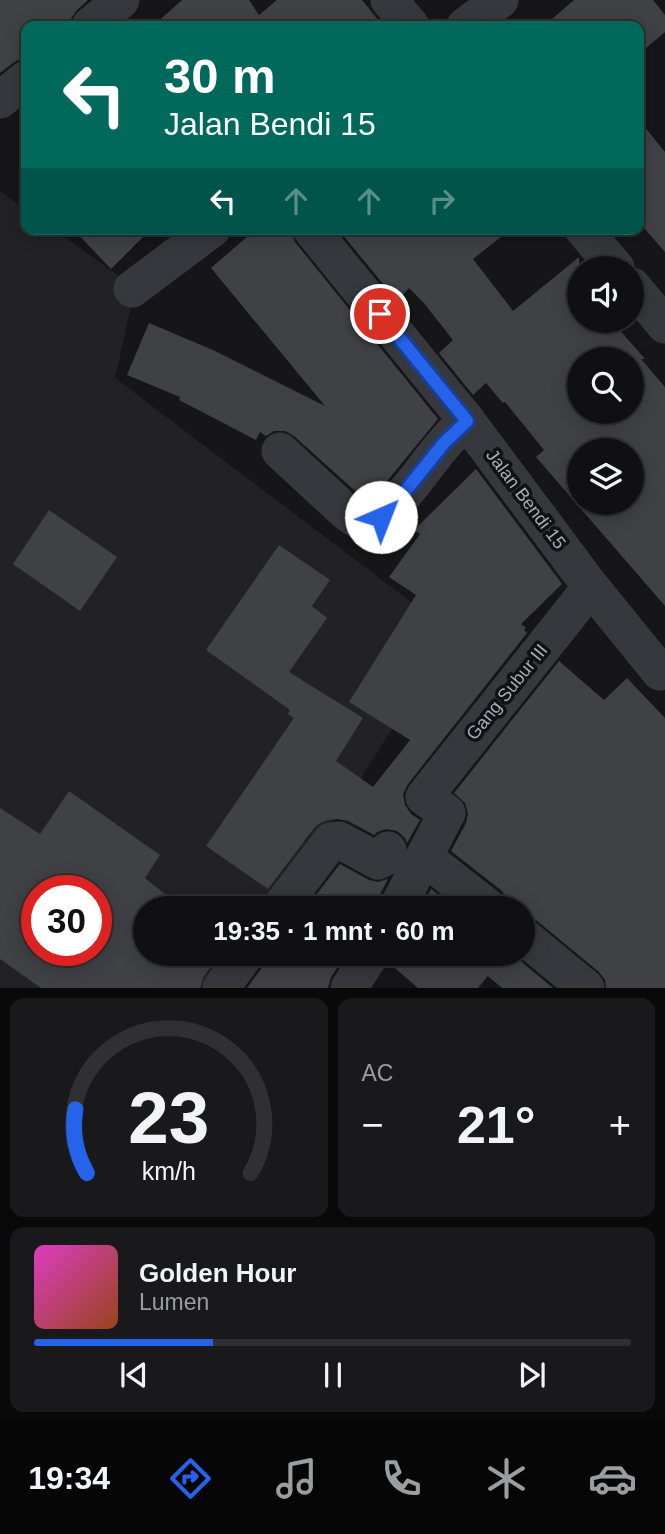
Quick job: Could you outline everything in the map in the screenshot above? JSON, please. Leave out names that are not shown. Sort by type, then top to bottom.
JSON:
[{"type":"street","points":[[96,21],[121,0]]},
{"type":"street","points":[[389,0],[407,21]]},
{"type":"street","points":[[472,21],[500,0]]},
{"type":"street","points":[[0,100],[21,83]]},
{"type":"street","points":[[132,289],[204,235]]},
{"type":"street","name":"Jalan Bendi 15","points":[[316,235],[467,421],[591,587],[660,672]]},
{"type":"street","points":[[588,235],[606,256]]},
{"type":"street","points":[[644,300],[665,325]]},
{"type":"street","points":[[280,451],[345,512],[356,520],[367,522],[381,517],[394,505],[444,443],[467,421]]},
{"type":"street","name":"Gang Subur III","points":[[424,857],[447,813],[424,797],[591,587]]},
{"type":"street","points":[[289,896],[331,841],[339,840],[379,861],[384,859],[388,850]]},
{"type":"street","points":[[403,896],[424,857],[474,896]]},
{"type":"street","points":[[535,946],[586,988]]},
{"type":"street","points":[[221,988],[237,966]]},
{"type":"street","points":[[349,988],[363,966]]},
{"type":"shaded area","points":[[0,191],[21,206],[21,235],[62,235],[135,288],[115,378],[452,633],[284,896],[133,896],[133,966],[238,966],[223,988],[0,988]]},
{"type":"building","points":[[0,0],[88,0],[69,21],[21,21],[21,58],[0,73]]},
{"type":"building","points":[[182,0],[249,0],[259,15],[277,0],[362,0],[379,21],[159,21]]},
{"type":"building","points":[[574,0],[653,0],[665,15],[665,32],[644,50],[644,21],[550,21]]},
{"type":"building","points":[[644,126],[665,152],[665,252],[644,228]]},
{"type":"building","points":[[79,235],[145,235],[111,269]]},
{"type":"building","points":[[249,235],[292,235],[295,242],[438,419],[383,486],[368,500],[285,431],[274,431],[266,436],[260,432],[256,440],[179,400],[180,397],[127,375],[149,323],[213,350],[325,406],[211,268]]},
{"type":"building","points":[[343,235],[503,235],[473,259],[513,311],[567,267],[567,333],[622,333],[635,347],[567,347],[567,424],[644,424],[644,362],[665,387],[665,606],[586,515],[644,515],[644,438],[567,438],[567,493],[536,457],[544,450],[505,402],[503,403],[486,383],[473,395],[439,353],[453,340],[409,288],[397,301]]},
{"type":"building","points":[[476,469],[562,584],[521,624],[527,633],[408,784],[403,794],[405,805],[411,814],[420,820],[407,843],[397,831],[386,829],[374,835],[348,821],[328,820],[314,828],[268,889],[206,846],[294,718],[288,714],[290,710],[206,650],[279,545],[330,580],[312,606],[327,618],[289,672],[363,718],[336,761],[373,787],[410,740],[349,702],[416,595],[389,577],[420,534],[414,530]]},
{"type":"building","points":[[49,510],[117,557],[80,611],[13,564]]},
{"type":"building","points":[[559,661],[604,700],[627,678],[665,718],[665,988],[606,988],[605,980],[599,972],[535,920],[535,896],[505,896],[451,851],[468,814],[465,803],[454,793]]},
{"type":"building","points":[[69,791],[160,855],[145,878],[167,896],[133,896],[133,966],[211,966],[200,988],[41,988],[0,959],[0,808],[40,834]]},
{"type":"building","points":[[340,864],[369,880],[378,882],[388,879],[379,896],[315,896]]},
{"type":"building","points":[[431,889],[440,896],[427,896]]},
{"type":"building","points":[[263,966],[338,966],[328,988],[247,988]]},
{"type":"building","points":[[392,966],[526,966],[553,988],[502,988],[488,976],[478,988],[418,988]]},
{"type":"route","points":[[380,314],[467,421],[444,443],[394,505],[381,517]]}]
